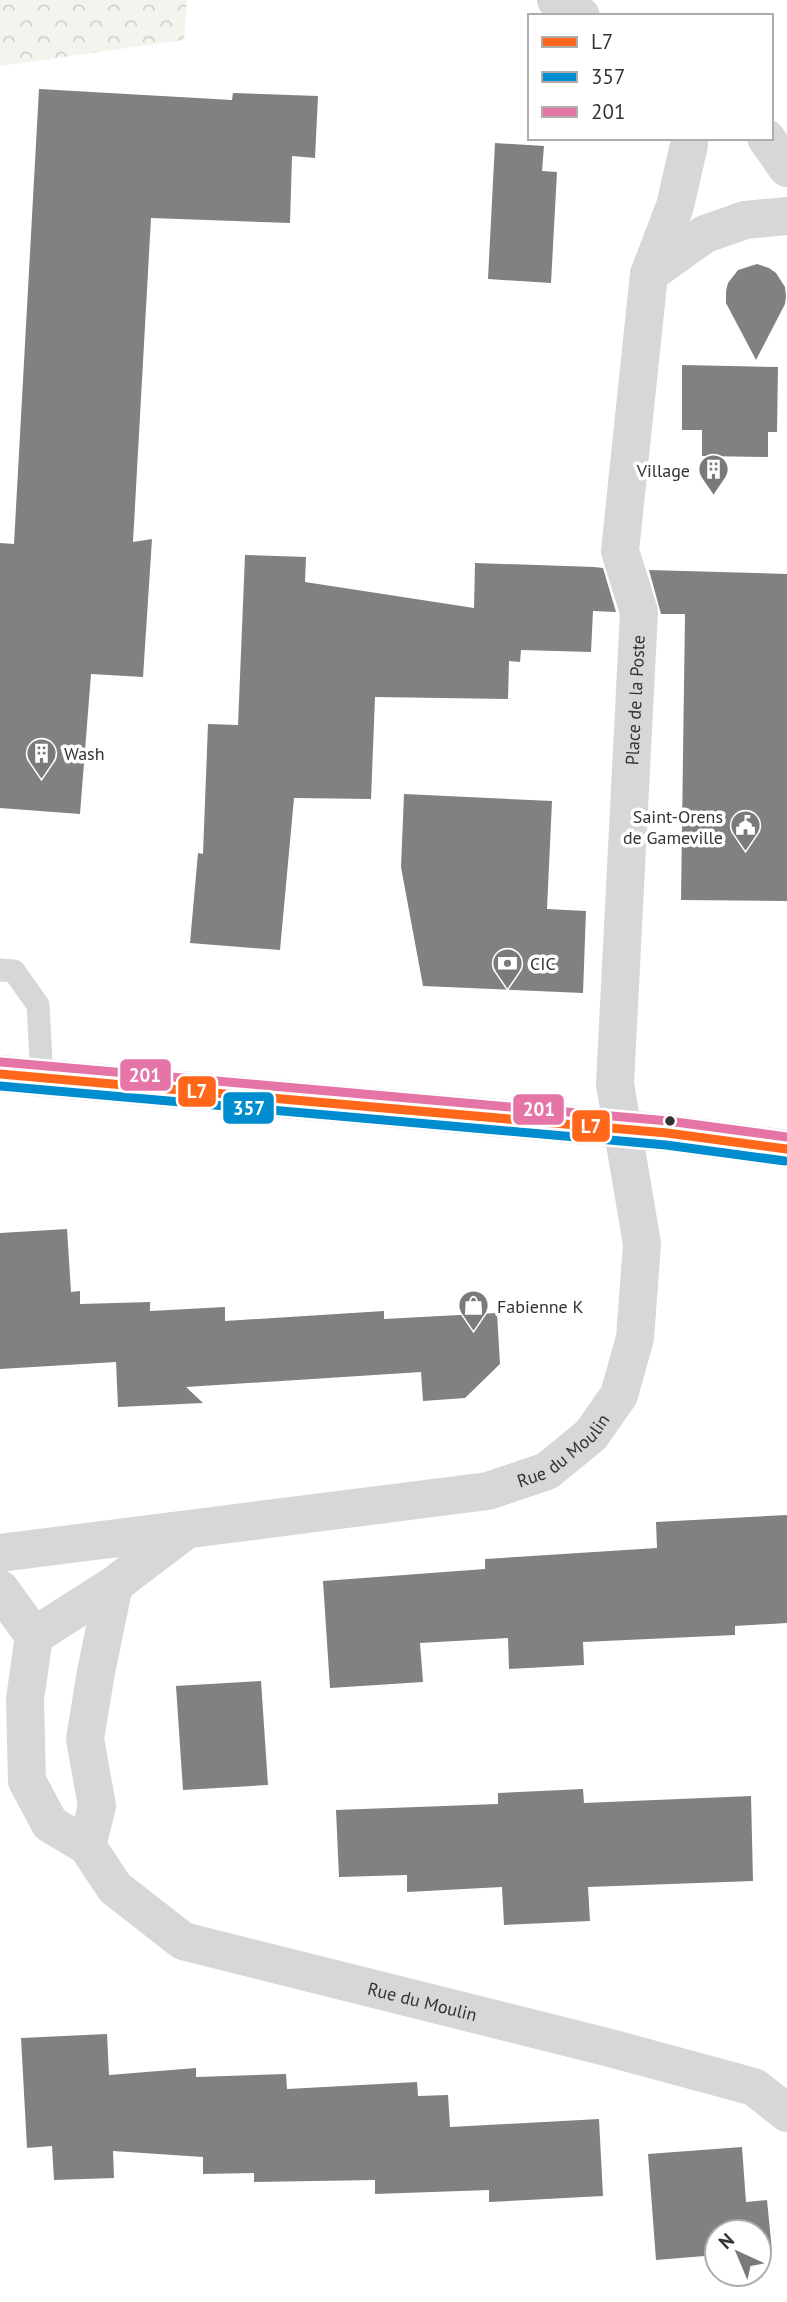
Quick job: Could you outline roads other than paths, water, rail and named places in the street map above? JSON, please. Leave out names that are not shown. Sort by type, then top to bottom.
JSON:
[{"type":"main road","points":[[0,1074],[667,1133],[787,1149]]},
{"type":"street","points":[[556,0],[563,8],[576,14]]},
{"type":"street","name":"Place de la Poste","points":[[622,1129],[615,1084],[616,1049],[639,612],[620,551],[649,274],[675,206],[689,140]]},
{"type":"street","points":[[767,140],[787,168]]},
{"type":"street","points":[[649,274],[705,234],[745,220],[787,216]]},
{"type":"street","name":"Rue du Moulin","points":[[0,1553],[488,1491],[547,1471],[590,1435],[619,1395],[635,1338],[642,1244],[622,1129]]},
{"type":"street","name":"Rue du Moulin","points":[[187,1530],[114,1584],[34,1636],[25,1699],[27,1781],[50,1824],[87,1846],[115,1888],[183,1941],[614,2049],[754,2087],[787,2113]]},
{"type":"street","points":[[87,1846],[97,1807],[86,1738],[114,1584]]},
{"type":"street","points":[[0,1589],[34,1636]]},
{"type":"lane","points":[[0,970],[14,971],[38,1005],[42,1078]]},
{"type":"place","name":"Village","points":[[713,497]]},
{"type":"place","name":"Wash","points":[[41,780]]},
{"type":"place","name":"Saint-Orens de Gameville","points":[[746,853]]},
{"type":"place","name":"CIC","points":[[507,990]]},
{"type":"place","name":"Fabienne K","points":[[474,1333]]}]
